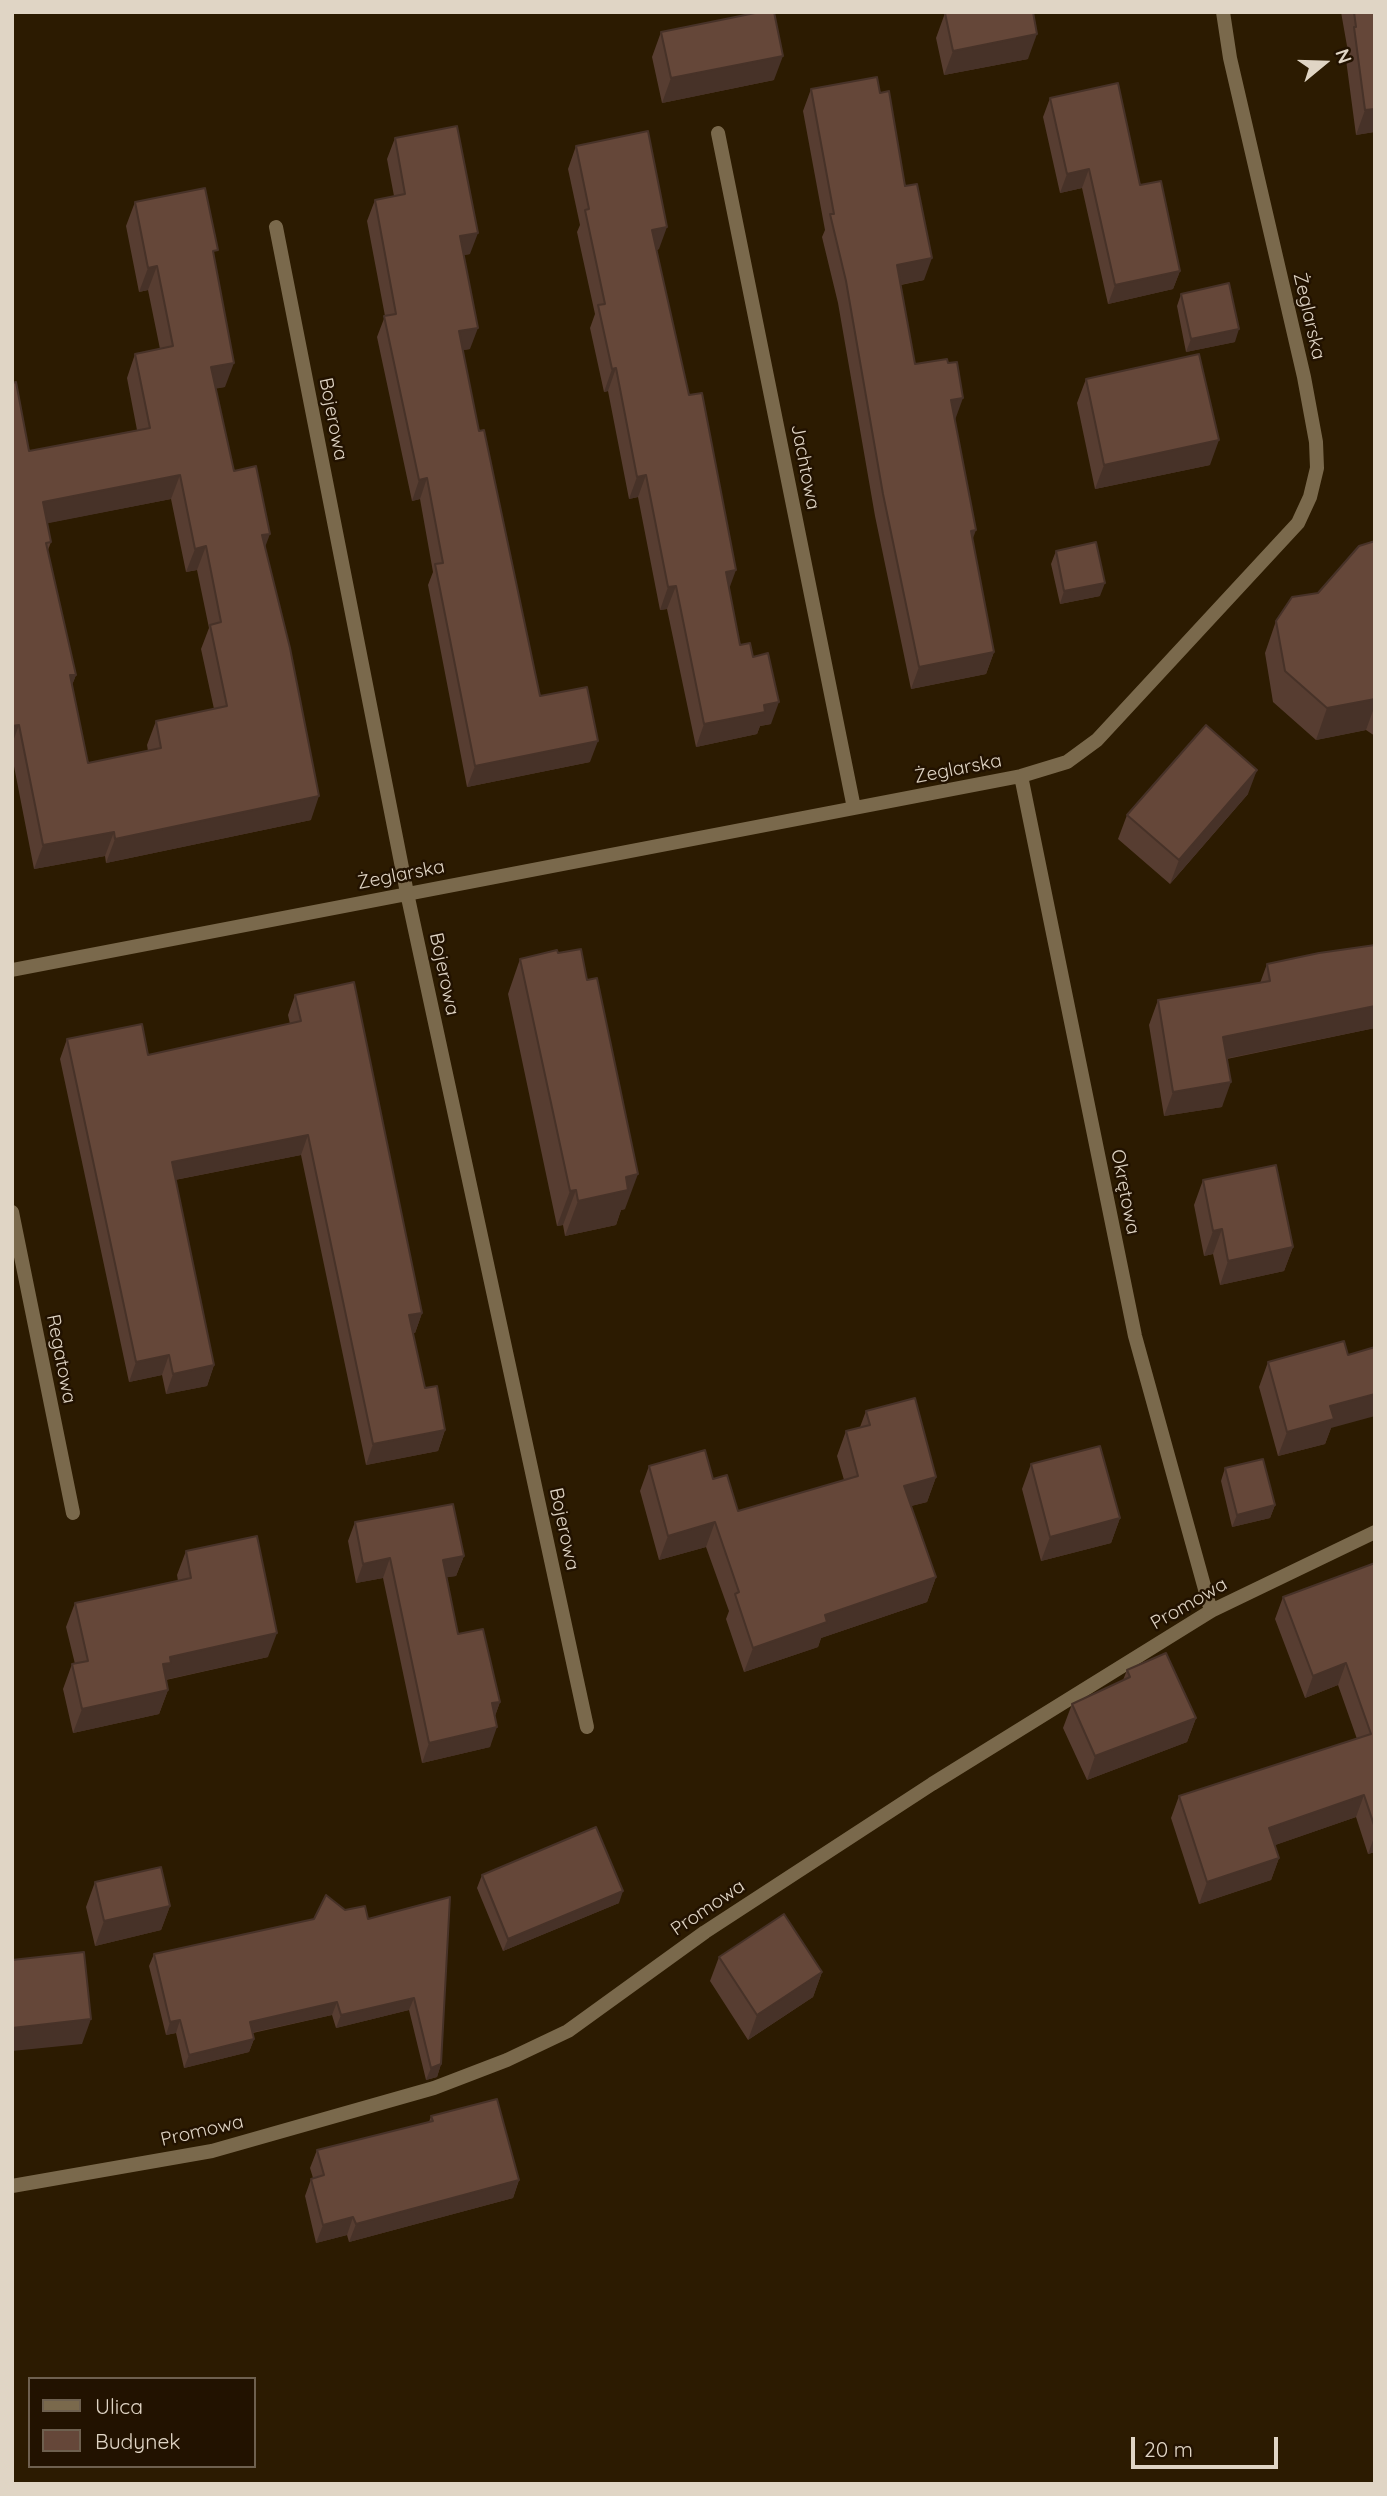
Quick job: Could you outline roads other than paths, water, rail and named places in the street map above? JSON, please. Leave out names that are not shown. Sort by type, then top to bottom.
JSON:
[{"type":"street","name":"Żeglarska","points":[[12,970],[1021,776],[1067,762],[1097,740],[1298,523],[1310,497],[1317,468],[1316,442],[1230,58],[1223,12]]},
{"type":"street","name":"Jachtowa","points":[[718,134],[854,808]]},
{"type":"street","name":"Bojerowa","points":[[276,227],[407,893],[587,1727]]},
{"type":"street","name":"Okrętowa","points":[[1021,776],[1135,1336],[1211,1611]]},
{"type":"street","name":"Regatowa","points":[[12,1212],[73,1513]]},
{"type":"street","name":"Promowa","points":[[12,2186],[212,2151],[434,2088],[507,2060],[568,2031],[716,1924],[933,1784],[1211,1611],[1375,1532]]}]
